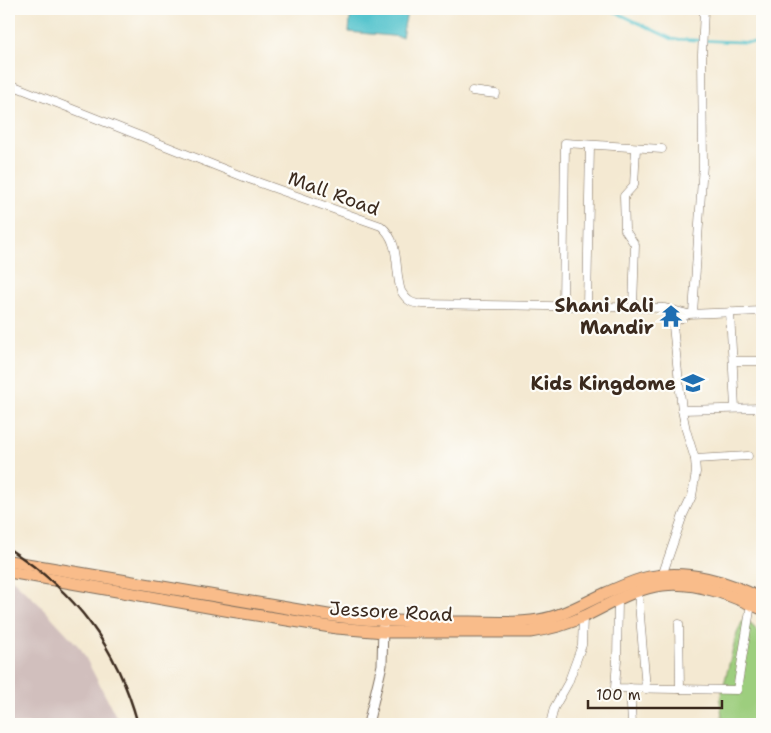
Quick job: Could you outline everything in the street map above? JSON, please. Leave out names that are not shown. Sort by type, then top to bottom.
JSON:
[{"type":"main road","name":"Jessore Road","points":[[9,561],[324,614],[383,627],[530,632],[550,629],[583,617],[663,580],[699,587],[734,597],[762,610]]},
{"type":"main road","name":"Jessore Road","points":[[9,572],[336,628],[538,620],[565,613],[632,582],[663,580],[689,575],[746,590],[762,599]]},
{"type":"street","points":[[673,326],[676,321],[690,314],[703,164],[702,54],[704,9]]},
{"type":"street","name":"Mall Road","points":[[9,84],[249,180],[381,226],[393,244],[401,291],[404,297],[411,303],[669,308],[690,314],[762,311]]},
{"type":"street","points":[[472,91],[496,94]]},
{"type":"street","points":[[563,306],[565,144],[662,149]]},
{"type":"street","points":[[587,306],[590,145]]},
{"type":"street","points":[[633,307],[635,245],[625,230],[624,196],[634,185],[636,148]]},
{"type":"street","points":[[661,308],[673,326],[682,410],[695,459],[696,472],[694,490],[683,514],[663,580]]},
{"type":"street","points":[[730,312],[735,408]]},
{"type":"street","points":[[733,361],[762,361]]},
{"type":"street","points":[[682,410],[762,408]]},
{"type":"street","points":[[695,459],[748,456]]},
{"type":"street","points":[[638,592],[646,689]]},
{"type":"street","points":[[618,600],[615,688],[646,689],[737,690],[751,604]]},
{"type":"street","points":[[550,724],[554,708],[568,683],[582,645],[583,617]]},
{"type":"street","points":[[679,624],[680,689]]},
{"type":"street","points":[[368,724],[382,665],[383,627]]},
{"type":"street","points":[[630,688],[632,724]]},
{"type":"shaded area","points":[[9,576],[41,606],[81,649],[120,724],[9,724]]},
{"type":"green space","points":[[744,618],[762,635],[762,724],[723,724],[720,700],[737,633]]},
{"type":"water","points":[[351,9],[407,12],[402,37],[349,32]]},
{"type":"waterway","points":[[609,9],[672,39],[762,43]]},
{"type":"railway","points":[[9,549],[54,584],[74,603],[91,624],[106,646],[118,670],[138,724]]},
{"type":"place","name":"Shani Kali Mandir","points":[[671,316]]},
{"type":"place","name":"Kids Kingdome","points":[[693,383]]}]
